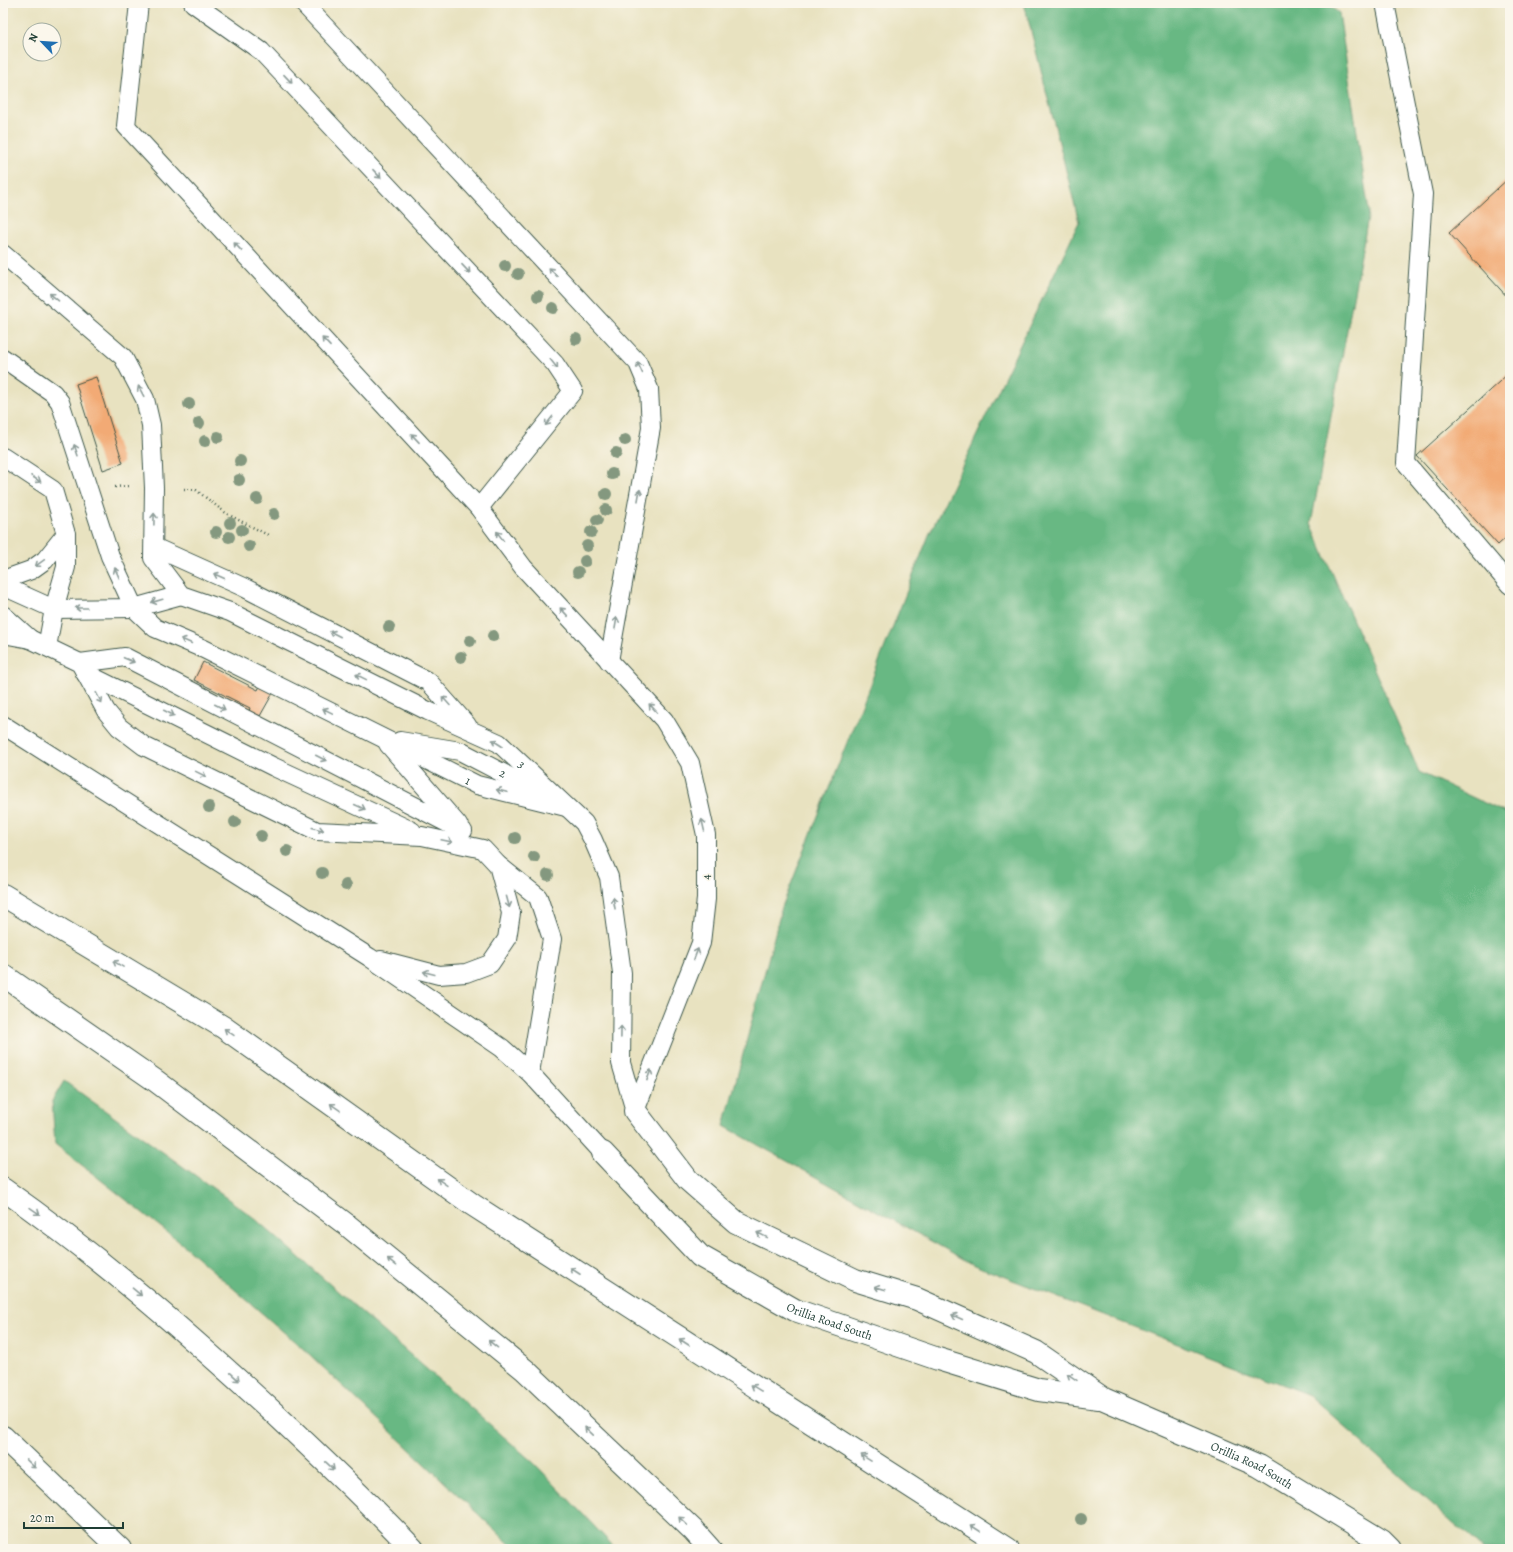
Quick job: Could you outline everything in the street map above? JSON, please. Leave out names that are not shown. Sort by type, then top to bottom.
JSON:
[{"type":"main road","points":[[3,895],[224,1027],[473,1205],[1008,1549]]},
{"type":"main road","points":[[3,975],[156,1081],[334,1216],[519,1365],[693,1530],[710,1549]]},
{"type":"main road","name":"Orillia Road South","points":[[635,1111],[688,1180],[736,1222],[855,1280],[917,1299],[1036,1352],[1104,1399],[1259,1466],[1382,1541],[1390,1549]]},
{"type":"main road","name":"Orillia Road South","points":[[604,1152],[700,1256],[795,1310],[1039,1390],[1104,1399]]},
{"type":"main road","points":[[3,1189],[57,1227],[204,1348],[362,1495],[413,1549]]},
{"type":"main road","points":[[3,1437],[120,1549]]},
{"type":"lane","name":"4","points":[[139,3],[126,126],[479,508],[523,567],[664,720],[690,763],[706,835],[706,898],[701,943],[635,1111]]},
{"type":"lane","points":[[193,3],[261,51],[555,364],[573,391],[479,508]]},
{"type":"lane","points":[[303,3],[638,363],[649,389],[651,428],[609,661]]},
{"type":"lane","points":[[1385,3],[1423,194],[1406,463],[1510,585]]},
{"type":"lane","points":[[3,254],[123,357],[145,399],[151,425],[154,480],[153,558],[181,594],[134,608],[54,608],[3,586]]},
{"type":"lane","points":[[3,358],[52,393],[60,402],[110,556],[134,608]]},
{"type":"lane","points":[[3,457],[53,490],[66,534],[66,567],[54,608],[47,647]]},
{"type":"lane","points":[[3,580],[31,570],[45,560],[66,534]]},
{"type":"lane","points":[[154,547],[243,587],[429,682],[472,730]]},
{"type":"lane","name":"3","points":[[181,594],[230,612],[396,695],[499,743],[584,823],[609,877],[622,972],[621,1063],[635,1111]]},
{"type":"lane","name":"1","points":[[134,608],[155,628],[204,649],[477,785],[567,807]]},
{"type":"lane","points":[[3,615],[30,639]]},
{"type":"lane","points":[[3,634],[30,639],[47,647],[83,668],[274,767],[422,836]]},
{"type":"lane","points":[[83,668],[125,657],[463,831]]},
{"type":"lane","points":[[83,668],[106,711],[119,727],[144,746],[317,831],[422,836],[483,848]]},
{"type":"lane","points":[[3,725],[369,957],[502,1048],[530,1072],[604,1152]]},
{"type":"lane","points":[[379,737],[463,831],[483,848],[498,865],[538,897],[552,939],[530,1072]]},
{"type":"lane","name":"2","points":[[379,737],[460,751],[567,807]]},
{"type":"lane","points":[[369,957],[439,976],[466,973],[490,964],[507,939],[511,913],[498,865]]},
{"type":"path","points":[[184,489],[196,490],[227,514],[270,536]]},
{"type":"green space","points":[[1024,3],[1326,3],[1339,13],[1369,212],[1311,524],[1419,772],[1510,815],[1510,1549],[1483,1549],[1309,1395],[974,1265],[724,1126],[782,907],[929,535],[1079,222]]},
{"type":"green space","points":[[64,1081],[253,1217],[535,1464],[616,1549],[515,1549],[309,1354],[181,1243],[55,1144],[52,1101]]},
{"type":"building","points":[[1510,177],[1510,300],[1449,233]]},
{"type":"building","points":[[1510,372],[1510,534],[1498,545],[1417,456]]},
{"type":"building","points":[[96,377],[123,463],[103,470],[76,384]]},
{"type":"building","points":[[203,662],[258,690],[260,686],[273,693],[260,716],[249,711],[250,708],[194,680]]}]
